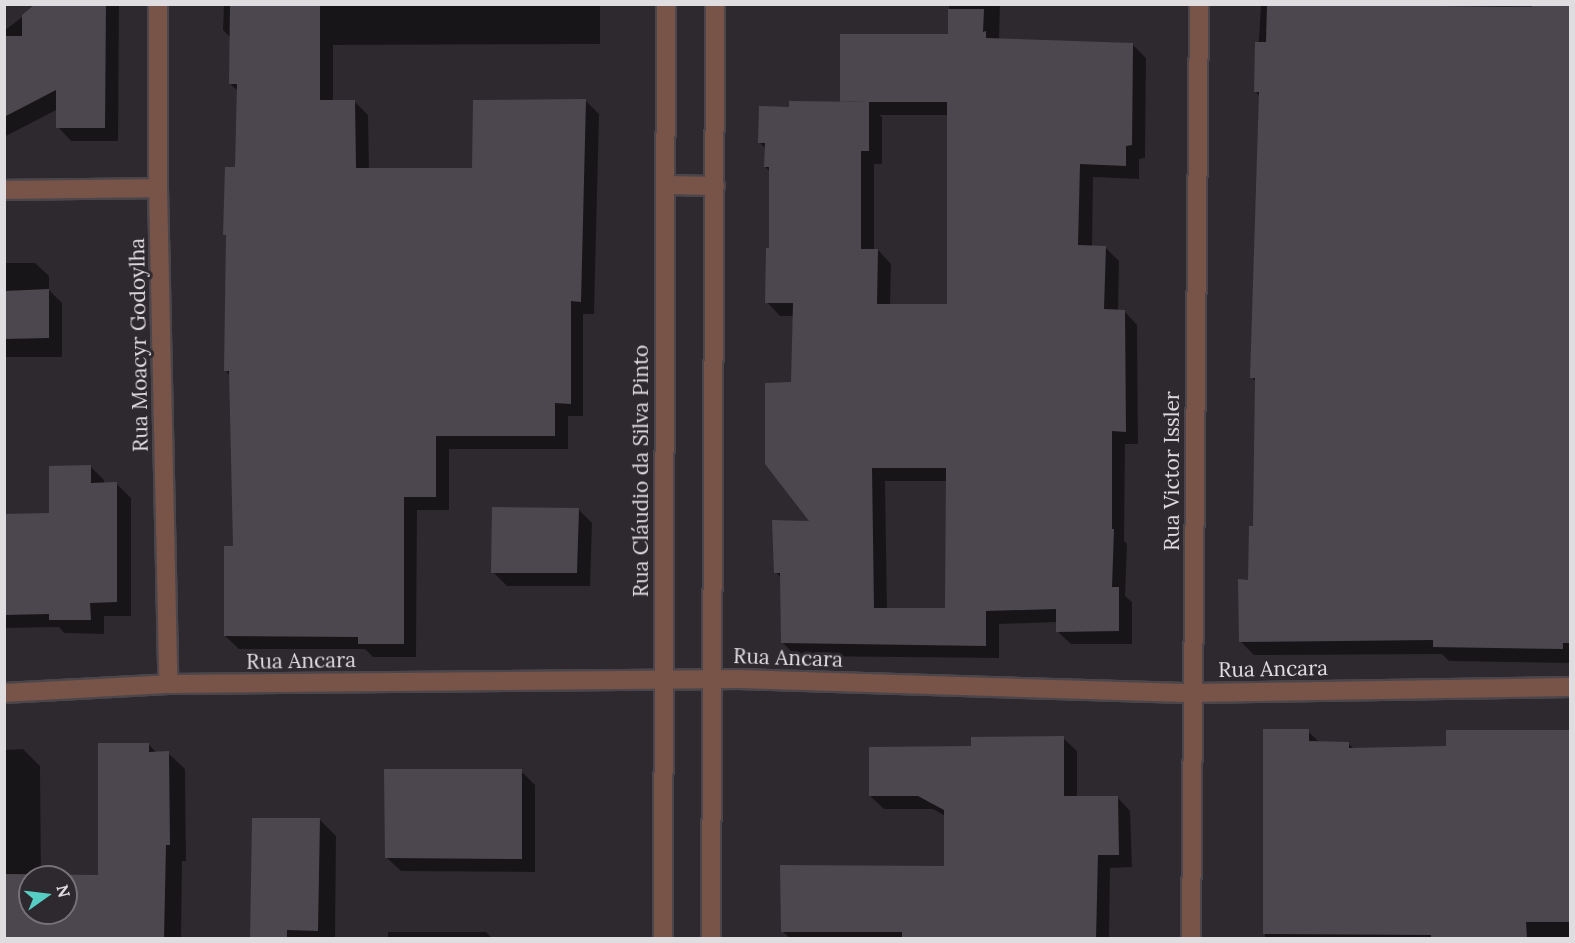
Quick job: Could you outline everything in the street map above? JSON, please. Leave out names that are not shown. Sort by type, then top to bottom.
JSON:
[{"type":"street","name":"Rua Moacyr Godoylha","points":[[158,4],[158,188],[168,684]]},
{"type":"street","name":"Rua Cláudio da Silva Pinto","points":[[663,939],[662,679],[666,4]]},
{"type":"street","points":[[711,939],[716,4]]},
{"type":"street","name":"Rua Victor Issler","points":[[1191,939],[1199,4]]},
{"type":"street","points":[[666,185],[714,186]]},
{"type":"street","points":[[4,190],[158,188]]},
{"type":"street","name":"Rua Ancara","points":[[4,693],[168,684],[662,679],[1193,693],[1570,687]]},
{"type":"building","points":[[106,4],[105,128],[56,128],[56,90],[4,117],[4,36],[22,36],[22,15],[34,5]]},
{"type":"building","points":[[230,4],[320,4],[320,100],[355,100],[356,168],[472,168],[473,100],[586,99],[581,302],[571,301],[571,404],[555,403],[555,436],[436,436],[436,497],[404,497],[404,644],[358,644],[358,637],[224,636],[224,546],[233,546],[229,371],[224,371],[226,235],[223,235],[225,167],[235,167],[237,84],[229,84]]},
{"type":"building","points":[[1267,4],[1532,7],[1532,4],[1570,4],[1570,643],[1563,643],[1563,649],[1433,647],[1433,640],[1239,642],[1238,579],[1248,580],[1249,526],[1253,526],[1255,378],[1250,378],[1259,92],[1254,92],[1255,42],[1266,42]]},
{"type":"building","points":[[948,9],[984,9],[983,32],[986,31],[986,38],[1133,43],[1132,145],[1126,146],[1126,166],[1080,164],[1078,245],[1106,246],[1104,309],[1125,310],[1126,432],[1112,431],[1112,529],[1114,529],[1112,587],[1119,587],[1119,631],[1056,632],[1056,609],[986,611],[986,646],[781,643],[780,573],[774,573],[772,520],[809,521],[765,464],[765,383],[791,382],[793,303],[765,303],[766,248],[769,248],[769,167],[764,167],[765,143],[758,143],[759,106],[789,107],[789,101],[840,102],[840,34],[948,34]],"holes":[[[869,102],[947,102],[947,304],[877,304],[878,249],[861,249],[861,151],[869,151]],[[872,468],[946,468],[945,608],[874,608]]]},
{"type":"building","points":[[49,289],[49,338],[4,339],[4,291]]},
{"type":"building","points":[[91,465],[91,483],[117,482],[117,602],[90,603],[91,620],[49,620],[49,614],[4,615],[4,514],[49,513],[49,466]]},
{"type":"building","points":[[492,507],[579,508],[577,573],[491,573]]},
{"type":"building","points":[[1263,729],[1309,729],[1309,741],[1349,742],[1349,748],[1446,746],[1446,730],[1570,730],[1570,922],[1526,922],[1527,939],[1431,939],[1431,935],[1263,934]]},
{"type":"building","points":[[1064,736],[1064,796],[1118,796],[1119,855],[1098,855],[1096,939],[902,939],[902,932],[781,932],[780,865],[944,866],[944,810],[918,796],[869,796],[869,747],[971,746],[971,737]]},
{"type":"building","points":[[98,743],[149,743],[149,752],[169,751],[170,845],[166,845],[164,939],[4,939],[4,874],[18,874],[18,925],[78,925],[78,875],[98,875]]},
{"type":"building","points":[[384,769],[522,769],[522,859],[385,858]]},
{"type":"building","points":[[252,818],[320,818],[318,931],[287,930],[287,939],[250,939]]}]
